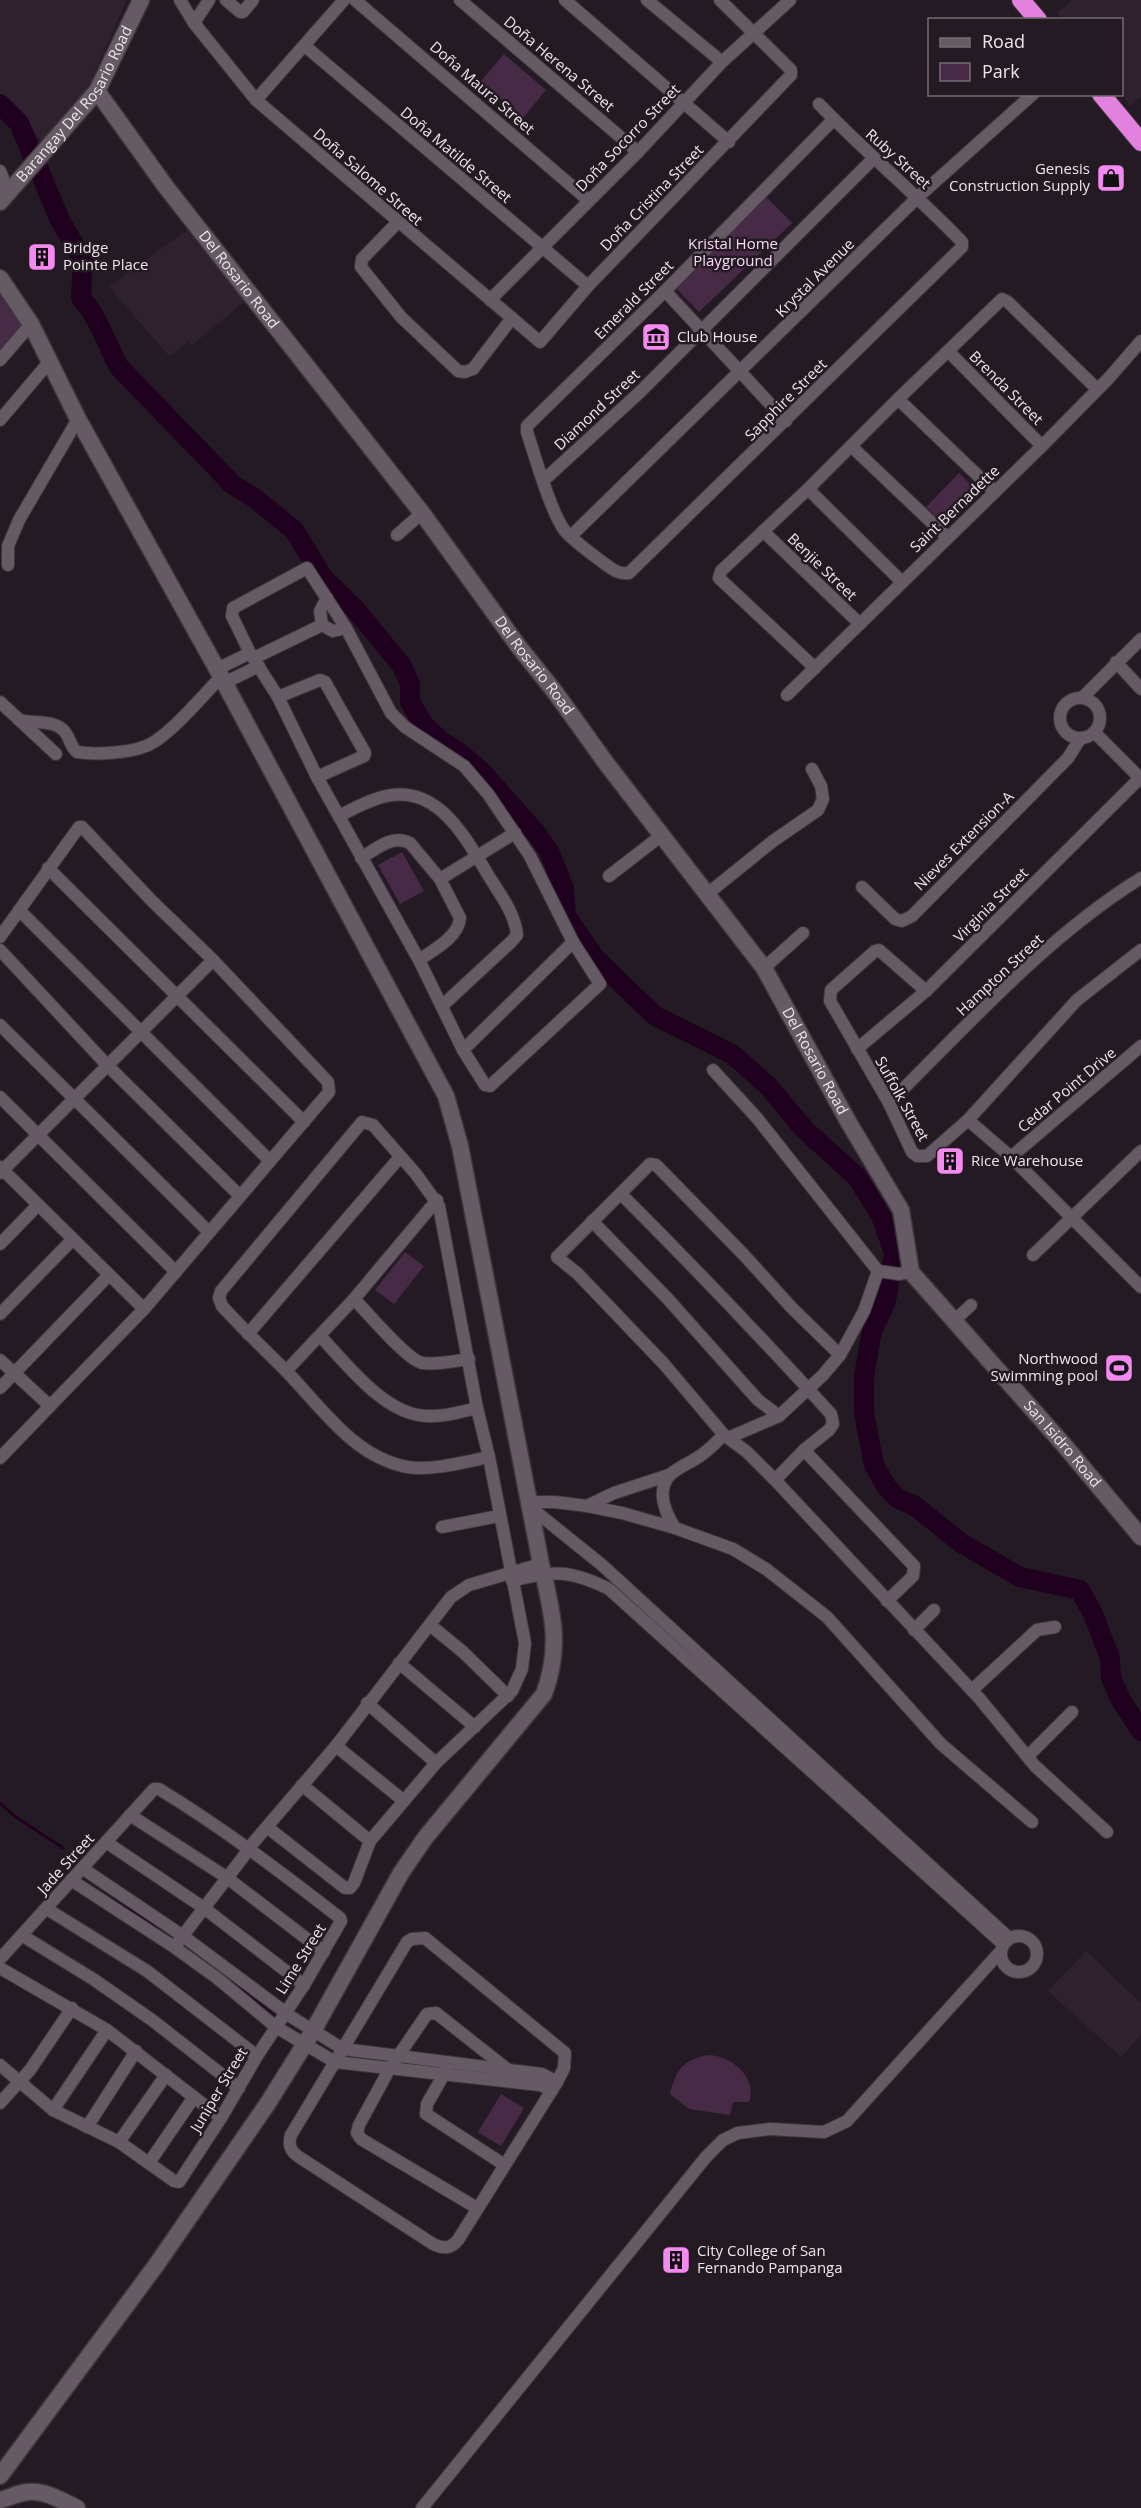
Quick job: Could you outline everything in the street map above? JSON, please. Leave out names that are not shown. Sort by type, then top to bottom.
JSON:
[{"type":"highway","points":[[1021,0],[1036,18]]},
{"type":"highway","points":[[1103,96],[1141,142]]},
{"type":"street","name":"Barangay Del Rosario Road","points":[[0,202],[97,91],[141,0]]},
{"type":"street","name":"Doña Salome Street","points":[[180,0],[194,23],[256,100],[537,341]]},
{"type":"street","points":[[194,23],[209,0]]},
{"type":"street","points":[[226,0],[240,12],[243,12],[254,0]]},
{"type":"street","points":[[256,100],[344,0]]},
{"type":"street","name":"Doña Maura Street","points":[[356,0],[588,200]]},
{"type":"street","name":"Doña Herena Street","points":[[460,0],[638,152]]},
{"type":"street","points":[[565,0],[729,142]]},
{"type":"street","points":[[647,0],[722,62]]},
{"type":"street","points":[[720,0],[754,31]]},
{"type":"street","name":"Doña Socorro Street","points":[[490,300],[638,152],[722,62],[790,0]]},
{"type":"street","name":"Doña Cristina Street","points":[[537,341],[544,341],[588,286],[791,75],[791,70],[754,31]]},
{"type":"street","name":"Doña Matilde Street","points":[[304,46],[588,286]]},
{"type":"street","name":"Del Rosario Road","points":[[97,91],[166,187],[422,513],[519,647],[706,895],[738,932],[764,968],[849,1123],[901,1210],[905,1273]]},
{"type":"street","name":"Krystal Avenue","points":[[571,536],[742,372],[918,197],[1031,96]]},
{"type":"street","name":"Ruby Street","points":[[819,104],[918,197],[962,242],[962,247]]},
{"type":"street","name":"Emerald Street","points":[[544,480],[527,432],[530,422],[665,291],[834,120]]},
{"type":"street","name":"Diamond Street","points":[[544,480],[640,392],[874,158]]},
{"type":"street","points":[[0,171],[3,178],[0,185]]},
{"type":"street","points":[[398,222],[362,259],[361,267],[401,316],[458,371],[465,372],[472,369],[512,318]]},
{"type":"street","name":"Sapphire Street","points":[[571,536],[616,572],[629,573],[962,247]]},
{"type":"street","points":[[0,278],[31,324],[78,419],[221,676],[446,1096],[460,1146],[542,1569],[555,1625],[556,1646],[553,1668],[544,1694],[425,1838],[401,1873],[309,2038],[268,2103],[157,2264],[0,2476]]},
{"type":"street","points":[[665,291],[786,421]]},
{"type":"street","points":[[815,668],[719,578],[721,571],[1002,299],[1008,302],[1097,389]]},
{"type":"street","points":[[0,360],[31,324]]},
{"type":"street","name":"Saint Bernadette","points":[[787,695],[1042,446],[1141,341]]},
{"type":"street","name":"Brenda Street","points":[[948,351],[1042,446]]},
{"type":"street","points":[[0,420],[50,361]]},
{"type":"street","points":[[898,399],[995,492]]},
{"type":"street","points":[[8,565],[8,546],[19,520],[78,419]]},
{"type":"street","points":[[850,446],[947,537]]},
{"type":"street","points":[[544,480],[560,520],[571,536]]},
{"type":"street","points":[[808,489],[902,582]]},
{"type":"street","points":[[397,535],[422,513]]},
{"type":"street","name":"Benjie Street","points":[[764,531],[860,624]]},
{"type":"street","points":[[307,568],[327,598],[346,628],[391,713],[405,727],[464,765],[488,794],[530,856],[573,942],[600,984],[494,1084],[485,1085],[463,1050],[443,1005],[317,777],[278,697],[254,659],[232,616],[233,608],[307,568]]},
{"type":"street","points":[[322,625],[320,611],[327,598]]},
{"type":"street","points":[[19,720],[57,725],[66,733],[71,747],[77,752],[116,752],[146,746],[161,737],[221,676],[322,625]]},
{"type":"street","points":[[322,625],[333,631],[346,628]]},
{"type":"street","points":[[1082,698],[1141,639]]},
{"type":"street","points":[[1116,662],[1141,688]]},
{"type":"street","points":[[278,697],[320,680],[325,682],[365,753],[364,756],[317,777]]},
{"type":"street","points":[[1089,699],[1098,708],[1100,721],[1094,732],[1080,739],[1074,738],[1063,730],[1059,717],[1060,710],[1069,700],[1089,699]]},
{"type":"street","points":[[0,702],[56,754]]},
{"type":"street","points":[[1094,732],[1141,778]]},
{"type":"street","name":"Nieves Extension-A","points":[[861,886],[895,919],[902,921],[912,916],[1060,765],[1080,739]]},
{"type":"street","points":[[706,895],[773,841],[818,810],[823,800],[821,786],[812,769]]},
{"type":"street","name":"Virginia Street","points":[[857,1049],[926,991],[1141,778]]},
{"type":"street","points":[[339,816],[378,798],[398,794],[419,798],[440,808],[451,818],[478,858],[515,922],[517,935],[511,942],[443,1005]]},
{"type":"street","points":[[0,937],[48,868],[82,826],[152,902],[213,960],[328,1083],[329,1092],[144,1309],[0,1458]]},
{"type":"street","points":[[440,879],[478,858],[515,833]]},
{"type":"street","points":[[609,876],[662,835]]},
{"type":"street","points":[[361,858],[389,841],[404,840],[410,843],[440,879],[460,918],[459,925],[451,936],[419,960]]},
{"type":"street","points":[[48,868],[304,1122]]},
{"type":"street","name":"Hampton Street","points":[[889,1103],[1033,962],[1113,895],[1141,878]]},
{"type":"street","points":[[19,910],[270,1161]]},
{"type":"street","points":[[764,968],[803,933]]},
{"type":"street","points":[[463,1050],[573,942]]},
{"type":"street","points":[[0,950],[107,1065],[240,1196]]},
{"type":"street","name":"Suffolk Street","points":[[926,991],[879,950],[875,951],[829,994],[830,1001],[889,1103],[912,1152],[922,1157],[927,1156],[968,1120],[1077,1000],[1141,950]]},
{"type":"street","points":[[144,1309],[1,1170],[213,960]]},
{"type":"street","points":[[0,1025],[209,1232]]},
{"type":"street","name":"Cedar Point Drive","points":[[1011,1157],[1141,1046]]},
{"type":"street","points":[[713,1070],[757,1118],[880,1271],[905,1273]]},
{"type":"street","points":[[0,1097],[176,1272]]},
{"type":"street","points":[[968,1120],[1011,1157],[1141,1287]]},
{"type":"street","points":[[267,1827],[345,1888],[350,1888],[370,1841],[436,1763],[461,1737],[508,1696],[522,1669],[525,1643],[489,1457],[477,1408],[437,1200],[374,1125],[362,1122],[221,1291],[219,1298],[222,1306],[286,1371],[339,1430],[383,1459],[408,1467],[450,1465],[489,1457]]},
{"type":"street","points":[[1034,1255],[1141,1151]]},
{"type":"street","points":[[248,1334],[400,1157]]},
{"type":"street","points":[[840,1355],[791,1307],[744,1254],[656,1165],[645,1167],[562,1255],[557,1257],[578,1274],[664,1364],[726,1436],[775,1480],[972,1690],[1035,1766],[1107,1832]]},
{"type":"street","points":[[621,1194],[711,1284],[749,1328],[831,1414],[833,1424],[829,1430],[804,1450],[775,1480]]},
{"type":"street","points":[[286,1371],[354,1299],[437,1200]]},
{"type":"street","points":[[0,1244],[38,1205]]},
{"type":"street","points":[[592,1221],[667,1298],[758,1400],[779,1416]]},
{"type":"street","points":[[0,1314],[73,1239]]},
{"type":"street","points":[[586,1506],[614,1493],[669,1475],[698,1458],[726,1436],[779,1416],[840,1355],[864,1311],[880,1271]]},
{"type":"street","name":"San Isidro Road","points":[[905,1273],[954,1321],[1064,1445],[1141,1537]]},
{"type":"street","points":[[0,1388],[109,1275]]},
{"type":"street","points":[[354,1299],[417,1362],[435,1363],[469,1359]]},
{"type":"street","points":[[954,1321],[970,1305]]},
{"type":"street","points":[[321,1336],[379,1396],[393,1407],[425,1416],[442,1416],[477,1408]]},
{"type":"street","points":[[0,1360],[50,1406]]},
{"type":"street","points":[[804,1450],[914,1566],[913,1576],[888,1601]]},
{"type":"street","points":[[669,1475],[662,1496],[667,1516],[675,1528]]},
{"type":"street","points":[[530,1504],[555,1502],[622,1513],[675,1528],[733,1549],[766,1569],[827,1617],[941,1744],[1032,1822]]},
{"type":"street","points":[[530,1504],[602,1565],[1004,1945]]},
{"type":"street","points":[[442,1527],[499,1516]]},
{"type":"street","points":[[174,1947],[252,1845],[336,1746],[451,1597],[461,1589],[542,1569],[566,1572],[590,1579],[609,1589],[1004,1945]]},
{"type":"street","points":[[914,1630],[934,1610]]},
{"type":"street","points":[[430,1625],[463,1652],[508,1696]]},
{"type":"street","points":[[972,1690],[1037,1630],[1055,1627]]},
{"type":"street","points":[[399,1663],[475,1727]]},
{"type":"street","points":[[367,1703],[436,1763]]},
{"type":"street","points":[[1028,1756],[1072,1712]]},
{"type":"street","points":[[336,1746],[404,1801]]},
{"type":"street","points":[[302,1785],[370,1841]]},
{"type":"street","name":"Jade Street","points":[[0,1959],[154,1789],[159,1789],[252,1845]]},
{"type":"street","points":[[130,1815],[226,1878],[324,1952]]},
{"type":"street","points":[[106,1842],[204,1908],[304,1984]]},
{"type":"street","name":"Lime Street","points":[[252,1845],[341,1921],[286,2013]]},
{"type":"street","points":[[82,1868],[183,1936],[286,2013],[335,2062],[554,2086]]},
{"type":"street","points":[[71,1880],[174,1947],[217,1978],[276,2027],[343,2049],[542,2074],[554,2086]]},
{"type":"street","points":[[47,1909],[147,1971],[257,2056]]},
{"type":"street","points":[[23,1936],[93,1979],[152,2020],[239,2088]]},
{"type":"street","points":[[425,1938],[565,2053],[564,2068],[554,2086],[452,2246],[441,2247],[292,2152],[289,2142],[291,2135],[343,2049],[407,1942],[412,1939],[425,1938]]},
{"type":"street","points":[[422,2508],[706,2157],[723,2140],[738,2133],[770,2129],[824,2132],[847,2121],[1004,1945]]},
{"type":"street","points":[[0,1968],[107,2030],[221,2118]]},
{"type":"street","points":[[0,2103],[21,2081],[72,2008]]},
{"type":"street","name":"Juniper Street","points":[[148,2163],[179,2182],[286,2013]]},
{"type":"street","points":[[477,2208],[361,2139],[357,2133],[358,2125],[390,2068],[427,2014],[436,2013],[508,2070]]},
{"type":"street","points":[[53,2110],[107,2030]]},
{"type":"street","points":[[471,2066],[477,2058],[476,2044]]},
{"type":"street","points":[[87,2127],[136,2051]]},
{"type":"street","points":[[451,2063],[427,2104],[426,2114],[503,2164]]},
{"type":"street","points":[[0,2065],[53,2110],[119,2142],[148,2163],[194,2097]]},
{"type":"street","points":[[119,2142],[166,2075]]},
{"type":"street","points":[[0,2500],[28,2492],[38,2492],[77,2508]]},
{"type":"shaded area","points":[[0,0],[127,0],[89,85],[68,120],[44,143],[0,96]]},
{"type":"shaded area","points":[[1072,0],[1141,0],[1141,97],[1130,106],[1123,96],[1123,18],[1061,18],[1057,13]]},
{"type":"shaded area","points":[[187,230],[245,301],[191,346],[188,342],[169,356],[109,287]]},
{"type":"shaded area","points":[[1086,1951],[1141,2003],[1141,2035],[1121,2057],[1048,1991]]},
{"type":"green space","points":[[504,54],[546,90],[523,118],[480,82]]},
{"type":"green space","name":"Kristal Home Playground","points":[[765,196],[792,223],[699,312],[672,284]]},
{"type":"green space","points":[[0,293],[23,324],[0,352]]},
{"type":"green space","points":[[959,473],[978,492],[946,526],[926,507]]},
{"type":"green space","points":[[402,852],[424,891],[400,904],[378,865]]},
{"type":"green space","points":[[405,1252],[424,1266],[394,1304],[375,1290]]},
{"type":"green space","points":[[709,2055],[718,2056],[734,2064],[741,2070],[750,2085],[749,2102],[733,2102],[730,2115],[689,2109],[670,2094],[675,2078],[682,2067],[693,2059]]},
{"type":"green space","points":[[501,2094],[524,2108],[501,2146],[478,2132]]},
{"type":"waterway","points":[[0,104],[19,123],[60,220],[83,260],[81,298],[98,322],[119,367],[233,485],[253,497],[294,530],[322,576],[357,611],[402,666],[410,684],[410,702],[424,725],[441,741],[479,769],[549,851],[564,889],[566,916],[595,958],[655,1016],[732,1054],[768,1086],[805,1130],[857,1177],[881,1216],[894,1252],[886,1301],[872,1331],[864,1376],[864,1413],[874,1465],[886,1486],[897,1498],[915,1506],[961,1543],[1020,1577],[1080,1590],[1093,1614],[1110,1658],[1111,1678],[1121,1700],[1141,1731]]},
{"type":"waterway","points":[[0,1803],[13,1815],[63,1848]]},
{"type":"waterway","points":[[112,1900],[166,1931]]},
{"type":"waterway","points":[[208,1962],[273,2016]]},
{"type":"place","name":"Genesis Construction Supply","points":[[1111,178]]},
{"type":"place","name":"Bridge Pointe Place","points":[[42,257]]},
{"type":"place","name":"Club House","points":[[656,337]]},
{"type":"place","name":"Rice Warehouse","points":[[950,1161]]},
{"type":"place","name":"Northwood Swimming pool","points":[[1119,1368]]},
{"type":"place","name":"City College of San Fernando Pampanga","points":[[676,2260]]}]
